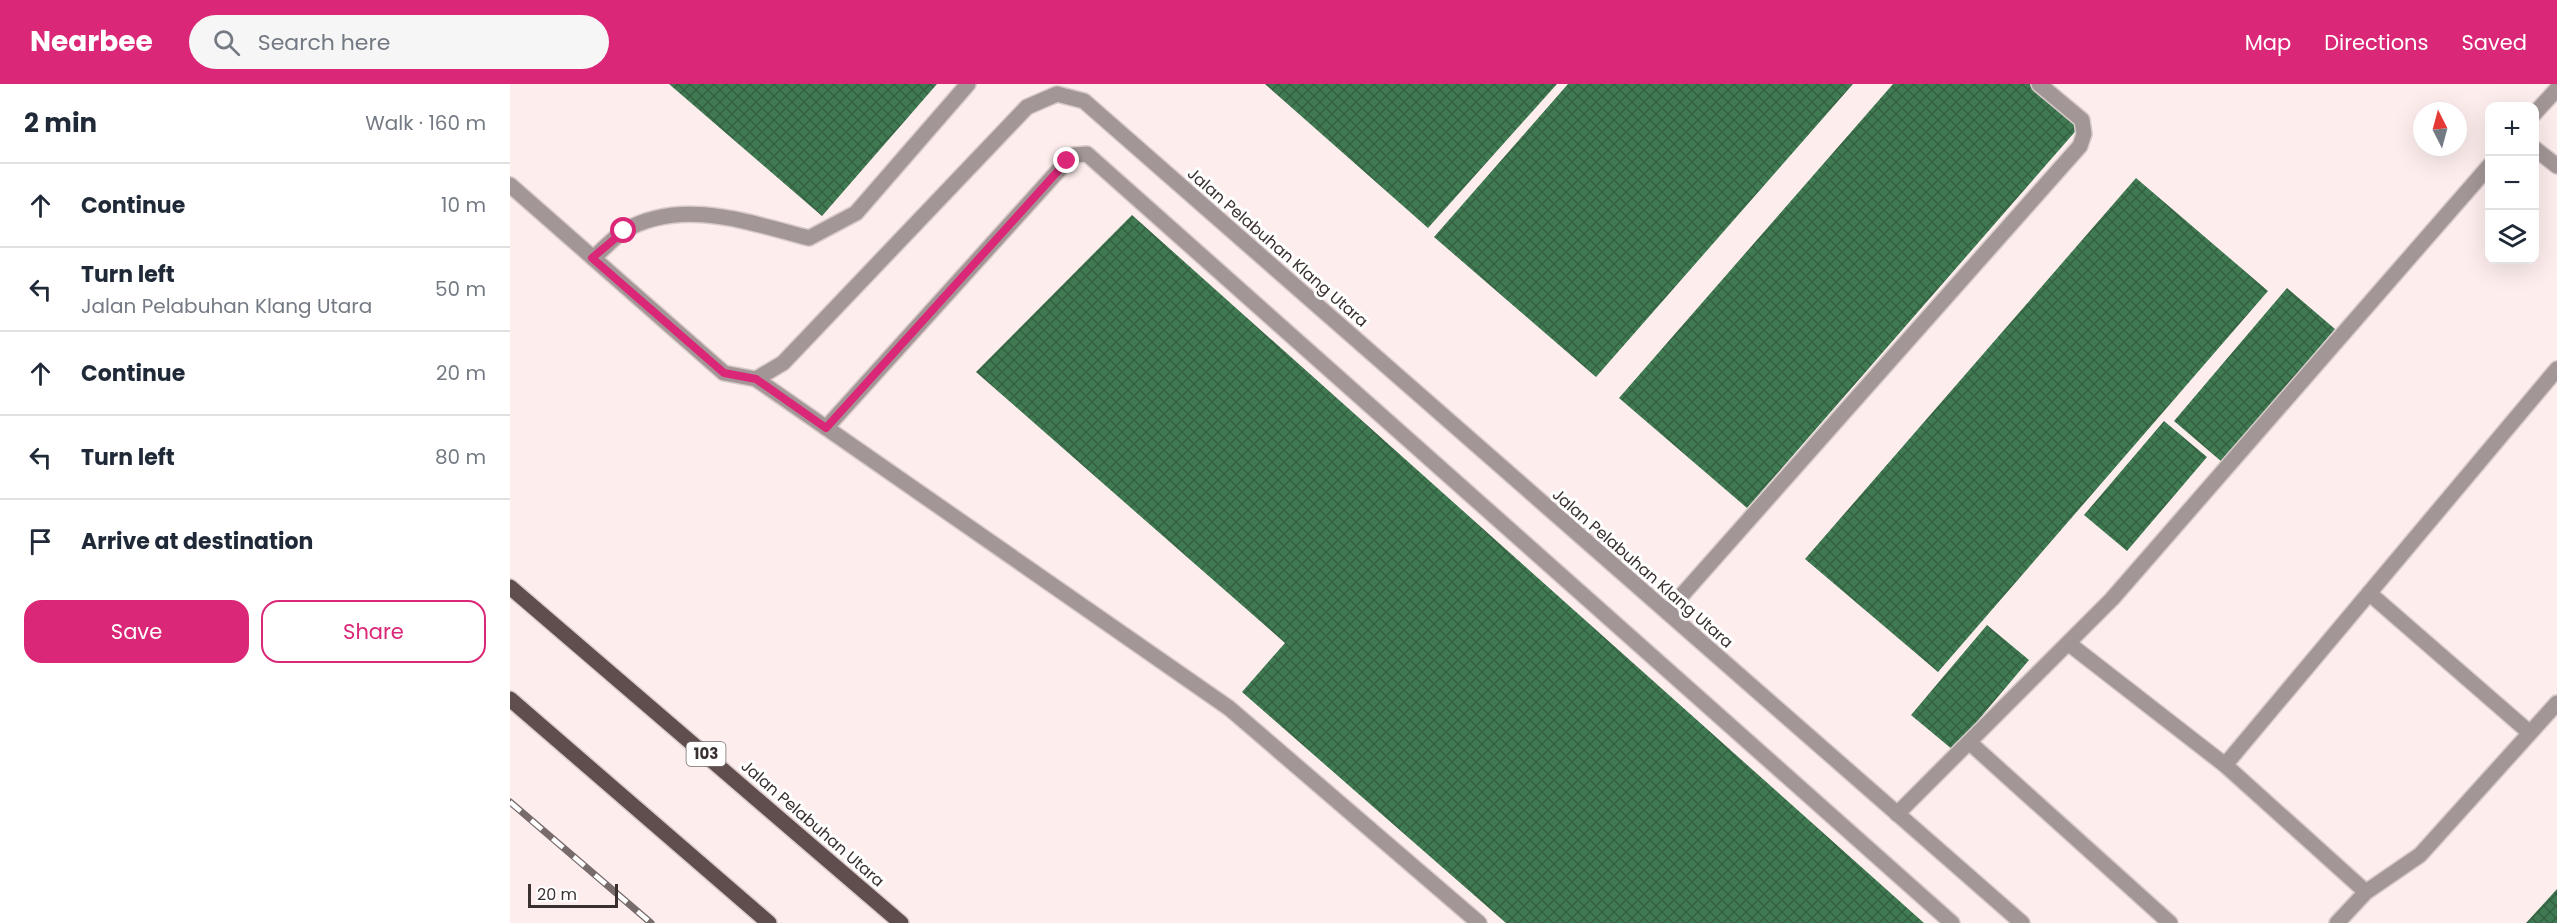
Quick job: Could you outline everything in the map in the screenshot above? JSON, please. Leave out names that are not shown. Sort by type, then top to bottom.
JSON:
[{"type":"main road","name":"Jalan Pelabuhan Utara","points":[[510,587],[901,923]]},
{"type":"main road","points":[[510,699],[769,923]]},
{"type":"street","points":[[592,258],[624,231],[659,217],[714,214],[809,238],[856,213],[968,84]]},
{"type":"street","points":[[1667,612],[2080,146],[2084,134],[2082,120],[2039,84]]},
{"type":"street","points":[[2539,109],[2557,89]]},
{"type":"street","name":"Jalan Pelabuhan Klang Utara","points":[[756,379],[783,363],[1027,107],[1057,94],[1084,101],[2022,923]]},
{"type":"street","points":[[2539,151],[2557,166]]},
{"type":"street","points":[[826,428],[1067,161],[1074,155],[1087,154],[1952,923]]},
{"type":"street","points":[[1898,814],[2112,599],[2485,171]]},
{"type":"street","points":[[510,186],[724,373],[756,379],[1229,708],[1479,923]]},
{"type":"street","points":[[2225,765],[2557,369]]},
{"type":"street","points":[[2369,593],[2530,733]]},
{"type":"street","points":[[2068,643],[2225,765],[2366,892]]},
{"type":"street","points":[[2337,923],[2366,892],[2420,855],[2557,703]]},
{"type":"street","points":[[1969,742],[2169,923]]},
{"type":"building","points":[[669,84],[937,84],[822,216]]},
{"type":"building","points":[[1265,84],[1557,84],[1428,228]]},
{"type":"building","points":[[1568,84],[1853,84],[1596,377],[1434,237]]},
{"type":"building","points":[[1893,84],[2032,84],[2080,126],[1747,508],[1619,398]]},
{"type":"building","points":[[2136,178],[2268,291],[1938,672],[1805,559]]},
{"type":"building","points":[[1132,215],[1924,923],[1506,923],[1242,692],[1285,643],[976,372]]},
{"type":"building","points":[[2287,288],[2335,329],[2222,462],[2174,421]]},
{"type":"building","points":[[2164,421],[2207,457],[2127,551],[2084,515]]},
{"type":"building","points":[[1987,625],[2029,660],[1953,750],[1911,715]]},
{"type":"building","points":[[2557,889],[2557,923],[2526,923]]},
{"type":"railway","points":[[510,802],[651,923]]},
{"type":"route","points":[[624,231],[592,258],[724,373],[756,379],[826,428],[1067,161]]}]
